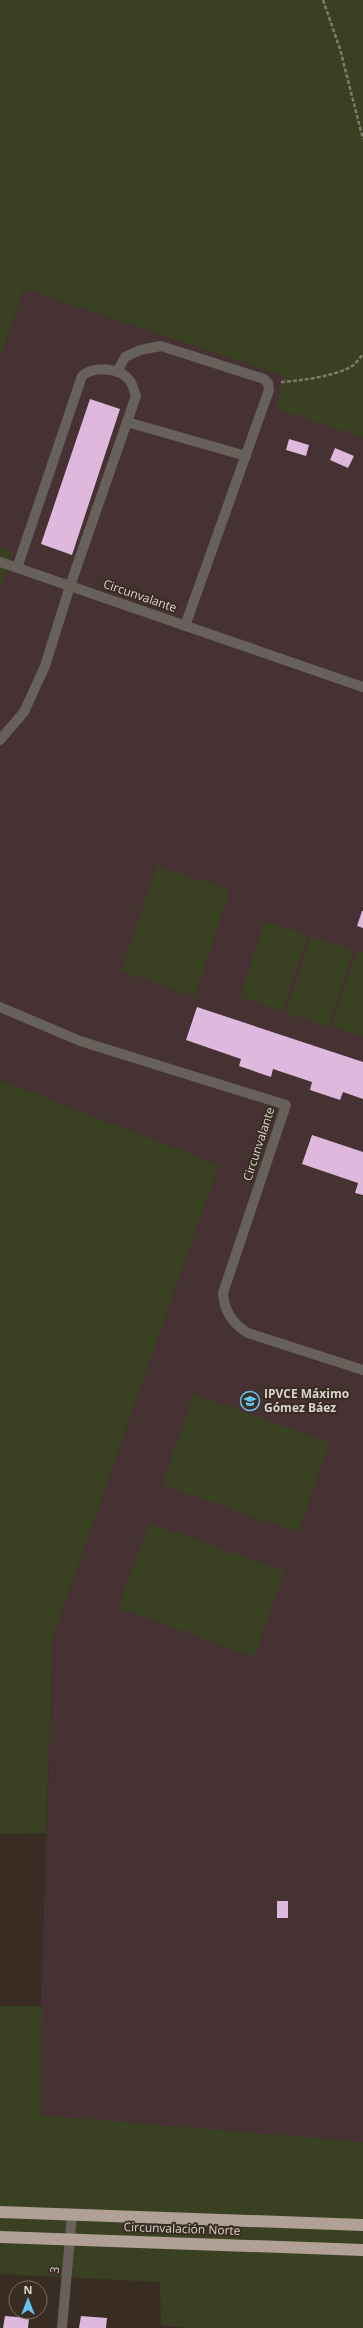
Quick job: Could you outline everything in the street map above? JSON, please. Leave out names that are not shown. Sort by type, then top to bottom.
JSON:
[{"type":"highway","name":"Circunvalación Norte","points":[[0,2212],[363,2225]]},
{"type":"highway","name":"Circunvalación Norte","points":[[0,2237],[363,2250]]},
{"type":"street","points":[[117,372],[125,357],[140,350],[162,346],[264,379],[268,383],[269,390],[186,626]]},
{"type":"street","points":[[0,740],[24,712],[45,666],[70,586],[136,396],[130,380],[117,372],[100,368],[88,370],[82,376],[17,568]]},
{"type":"street","points":[[127,422],[246,456]]},
{"type":"street","name":"Circunvalante","points":[[0,562],[363,687]]},
{"type":"street","name":"Circunvalante","points":[[0,1007],[80,1041],[286,1104],[223,1293],[224,1305],[237,1326],[248,1333],[363,1370]]},
{"type":"street","name":"3","points":[[62,2328],[72,2215]]},
{"type":"path","points":[[323,0],[340,49],[363,139]]},
{"type":"path","points":[[268,383],[305,381],[352,366],[363,354]]},
{"type":"shaded area","name":"IPVCE Máximo Gómez Báez","points":[[24,289],[285,376],[277,409],[363,438],[363,2144],[37,2118],[53,1637],[219,1165],[0,1080],[0,590],[13,553],[0,548],[0,360]]},
{"type":"green space","points":[[0,0],[363,0],[363,438],[276,409],[284,376],[24,289],[0,359]]},
{"type":"green space","points":[[0,548],[14,553],[0,590]]},
{"type":"green space","points":[[157,866],[230,890],[195,996],[121,971]]},
{"type":"green space","points":[[265,921],[308,935],[283,1011],[240,997]]},
{"type":"green space","points":[[311,936],[354,950],[329,1027],[286,1013]]},
{"type":"green space","points":[[357,951],[363,953],[363,1037],[332,1027]]},
{"type":"green space","points":[[0,1080],[219,1165],[53,1637],[46,1833],[0,1834]]},
{"type":"green space","points":[[194,1394],[330,1442],[298,1532],[162,1485]]},
{"type":"green space","points":[[149,1523],[285,1571],[254,1657],[118,1608]]},
{"type":"green space","points":[[0,2006],[42,2006],[41,2115],[363,2142],[363,2328],[191,2328],[161,2325],[160,2282],[0,2274]]},
{"type":"building","points":[[90,399],[120,409],[72,555],[41,544]]},
{"type":"building","points":[[289,439],[309,445],[306,456],[286,450]]},
{"type":"building","points":[[335,448],[354,456],[348,468],[330,460]]},
{"type":"building","points":[[363,911],[363,928],[357,926]]},
{"type":"building","points":[[197,1007],[363,1062],[363,1099],[343,1092],[340,1100],[310,1090],[312,1082],[273,1069],[271,1077],[239,1066],[241,1059],[186,1040]]},
{"type":"building","points":[[312,1135],[363,1152],[363,1195],[355,1193],[358,1183],[302,1164]]},
{"type":"building","points":[[277,1901],[288,1901],[288,1918],[277,1918]]},
{"type":"building","points":[[5,2316],[8,2316],[8,2320],[29,2320],[28,2328],[3,2328]]},
{"type":"building","points":[[81,2316],[107,2318],[106,2328],[79,2328]]},
{"type":"place","name":"IPVCE Máximo Gómez Báez","points":[[250,1401]]}]
